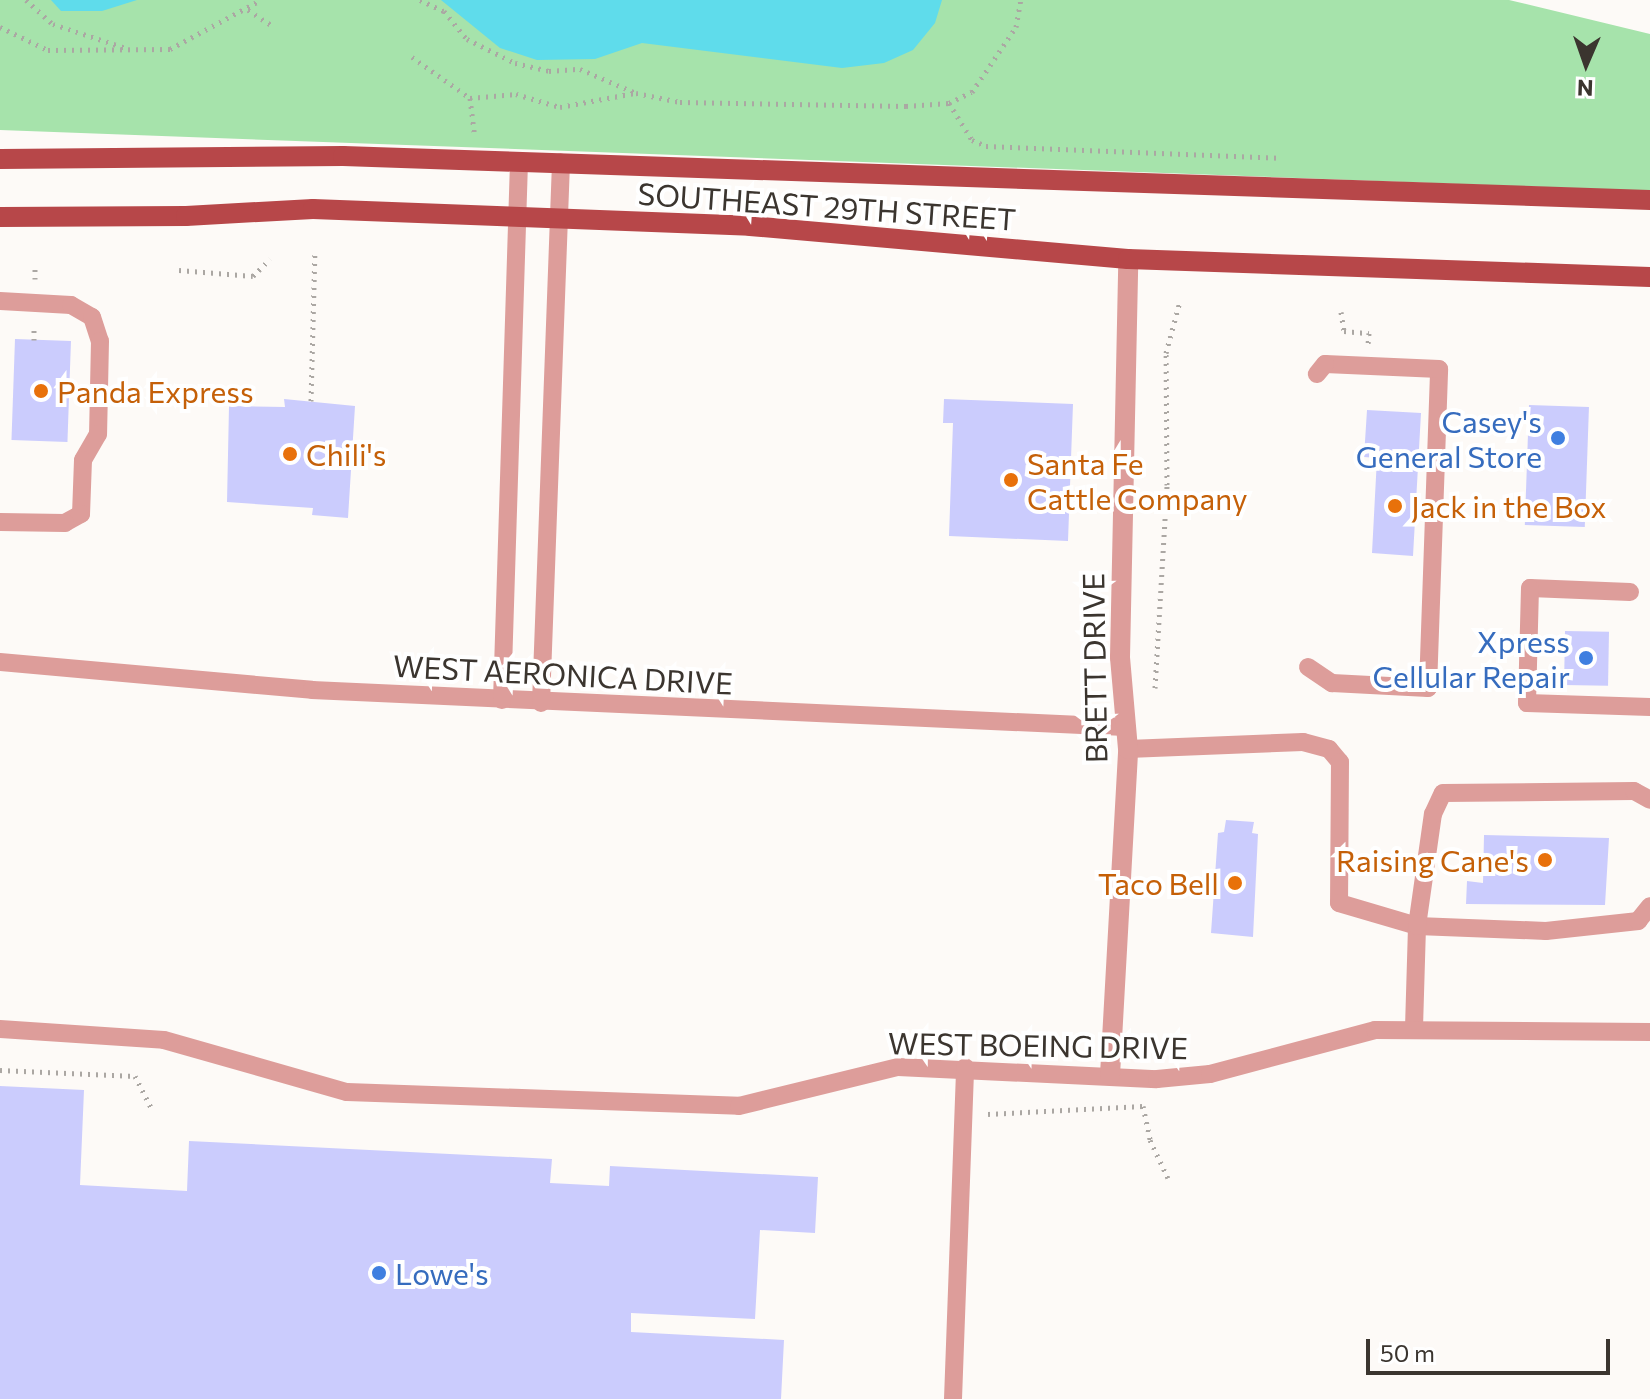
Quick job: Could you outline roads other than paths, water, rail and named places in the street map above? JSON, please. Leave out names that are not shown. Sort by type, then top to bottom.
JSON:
[{"type":"main road","name":"SOUTHEAST 29TH STREET","points":[[0,159],[343,156],[1650,200]]},
{"type":"main road","name":"SOUTHEAST 29TH STREET","points":[[0,217],[114,218],[313,209],[515,216],[750,226],[1128,259],[1650,277]]},
{"type":"street","name":"BRETT DRIVE","points":[[1110,1075],[1128,749],[1120,657],[1128,259]]},
{"type":"lane","points":[[502,700],[519,161]]},
{"type":"lane","points":[[541,703],[561,162]]},
{"type":"lane","points":[[0,301],[71,305],[92,317],[100,341],[98,434],[83,460],[81,514],[65,523],[0,522]]},
{"type":"lane","points":[[1308,667],[1332,683],[1428,688],[1439,369],[1325,364],[1317,374]]},
{"type":"lane","points":[[1630,592],[1530,588],[1527,703],[1650,707]]},
{"type":"lane","name":"WEST AERONICA DRIVE","points":[[0,662],[224,685],[541,703],[1125,727]]},
{"type":"lane","points":[[1128,749],[1303,742],[1329,749],[1340,762],[1339,903],[1417,926],[1546,931],[1638,921],[1650,906]]},
{"type":"lane","points":[[1414,1028],[1417,926],[1433,814],[1443,793],[1634,791],[1650,800]]},
{"type":"lane","name":"WEST BOEING DRIVE","points":[[0,1029],[164,1040],[329,1089],[415,1096],[739,1106],[854,1074],[898,1067],[965,1067],[1157,1079],[1210,1074],[1375,1030],[1650,1032]]},
{"type":"lane","points":[[953,1399],[965,1067]]},
{"type":"water","points":[[51,0],[137,0],[102,11],[61,11]]},
{"type":"water","points":[[441,0],[942,0],[935,23],[913,50],[884,63],[842,68],[642,43],[595,59],[537,60],[500,48]]},
{"type":"place","name":"Panda Express","points":[[41,391]]},
{"type":"place","name":"Casey's General Store","points":[[1558,438]]},
{"type":"place","name":"Chili's","points":[[290,454]]},
{"type":"place","name":"Santa Fe Cattle Company","points":[[1011,480]]},
{"type":"place","name":"Jack in the Box","points":[[1395,506]]},
{"type":"place","name":"Xpress Cellular Repair","points":[[1586,658]]},
{"type":"place","name":"Raising Cane's","points":[[1545,860]]},
{"type":"place","name":"Taco Bell","points":[[1235,883]]},
{"type":"place","name":"Lowe's","points":[[379,1273]]}]
